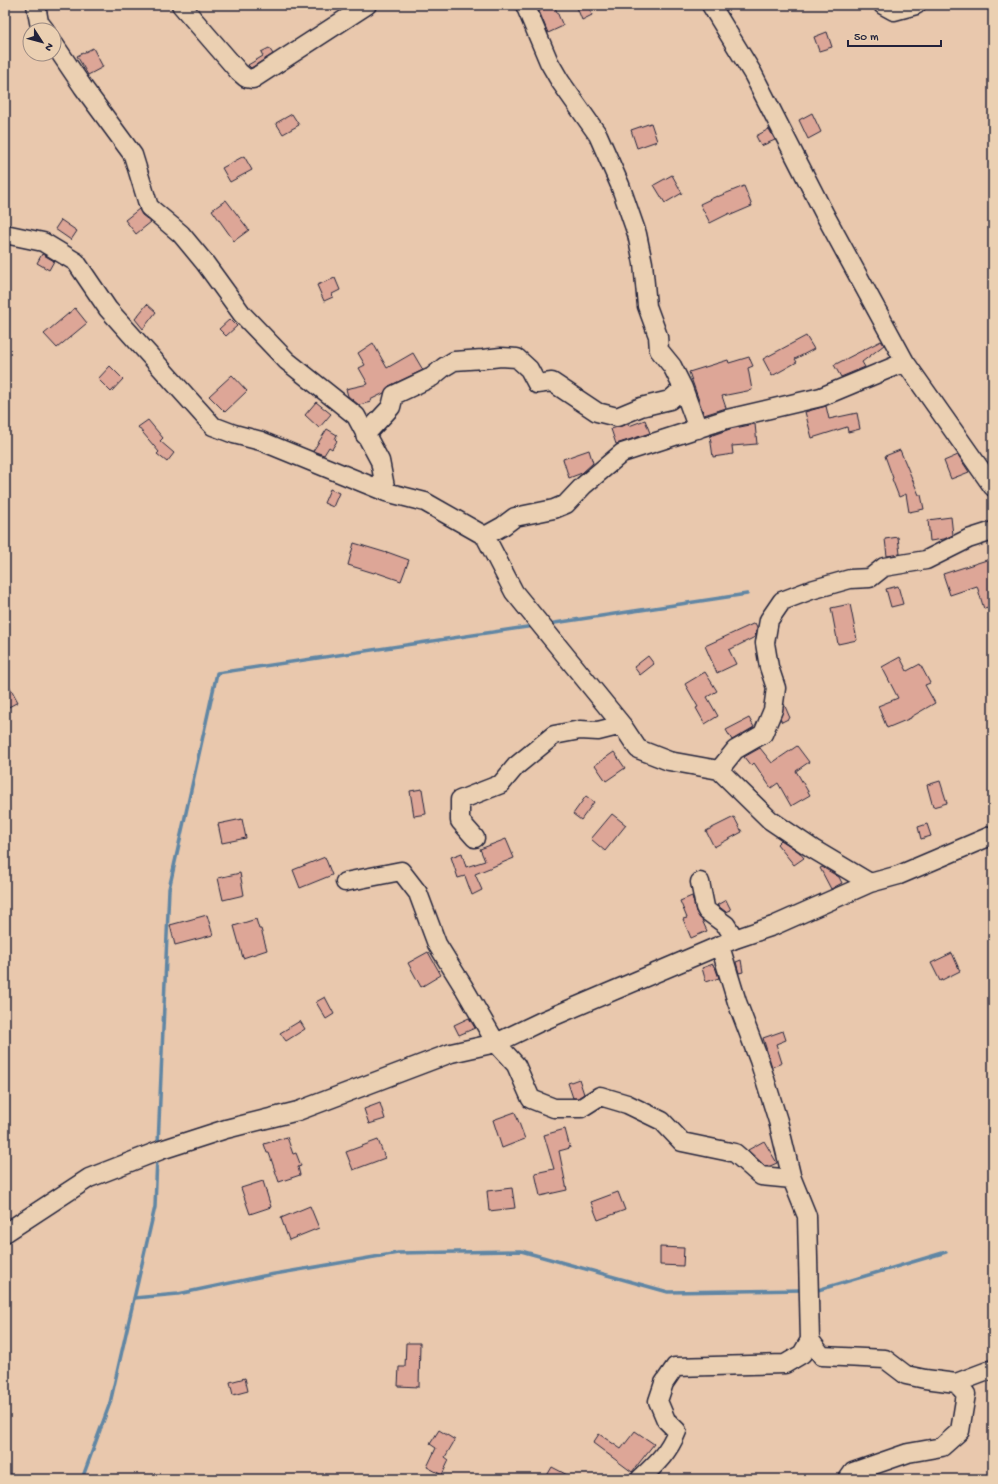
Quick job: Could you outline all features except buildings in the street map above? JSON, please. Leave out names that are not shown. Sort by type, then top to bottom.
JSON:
[{"type":"street","points":[[36,5],[39,22]]},
{"type":"street","points":[[181,5],[239,72],[246,78],[253,79],[367,5]]},
{"type":"street","points":[[525,5],[548,62],[598,135],[620,185],[637,234],[643,263],[647,306],[658,336],[659,350],[672,366],[683,388],[698,428]]},
{"type":"street","points":[[711,5],[753,74],[825,215],[905,362],[993,487]]},
{"type":"street","points":[[883,5],[894,11],[916,5]]},
{"type":"street","points":[[62,56],[83,88],[133,155],[150,207],[181,234],[205,263],[242,314],[287,361],[356,416],[380,461],[386,492]]},
{"type":"street","points":[[5,234],[43,242],[76,262],[108,309],[213,426],[234,434],[262,440],[386,492],[425,502],[485,536],[514,592],[622,725],[638,749],[669,761],[719,770],[770,820],[813,850],[870,883]]},
{"type":"street","points":[[365,435],[391,407],[394,395],[432,377],[454,361],[501,357],[517,358],[529,369],[537,384],[552,382],[597,412],[617,417],[641,407],[670,400],[683,388]]},
{"type":"street","points":[[485,536],[515,517],[554,509],[566,504],[582,486],[622,453],[727,419],[821,397],[905,362]]},
{"type":"street","points":[[719,770],[735,750],[763,734],[773,710],[776,688],[769,667],[765,643],[769,620],[782,601],[811,590],[850,579],[870,578],[884,567],[926,560],[968,539],[993,531]]},
{"type":"street","points":[[475,838],[460,821],[460,800],[501,784],[516,766],[554,735],[580,730],[598,731],[622,725]]},
{"type":"street","points":[[5,1234],[89,1178],[161,1150],[226,1129],[298,1111],[451,1053],[496,1043],[540,1022],[727,942],[773,926],[870,883],[899,875],[993,835]]},
{"type":"street","points":[[345,882],[401,871],[418,893],[437,944],[496,1043],[516,1065],[531,1098],[554,1108],[581,1108],[600,1096],[627,1104],[662,1121],[682,1142],[735,1153],[761,1176],[792,1179]]},
{"type":"street","points":[[640,1479],[657,1463],[672,1444],[677,1431],[666,1420],[658,1401],[664,1383],[675,1367],[785,1364],[802,1354],[810,1340],[807,1216],[792,1179],[778,1121],[759,1060],[737,1002],[727,942],[726,925],[707,911],[700,882]]},
{"type":"street","points":[[810,1340],[822,1356],[885,1359],[906,1375],[925,1379],[956,1383],[993,1368]]},
{"type":"street","points":[[848,1479],[853,1472],[908,1453],[942,1447],[960,1431],[966,1394],[956,1383]]},
{"type":"waterway","points":[[548,624],[747,594]]},
{"type":"waterway","points":[[158,1145],[169,889],[217,673],[534,626]]},
{"type":"waterway","points":[[82,1479],[110,1403],[155,1207],[157,1157]]},
{"type":"waterway","points":[[134,1298],[178,1294],[263,1276],[398,1253],[521,1251],[668,1292],[803,1290]]},
{"type":"waterway","points":[[813,1290],[818,1290],[946,1252]]}]
